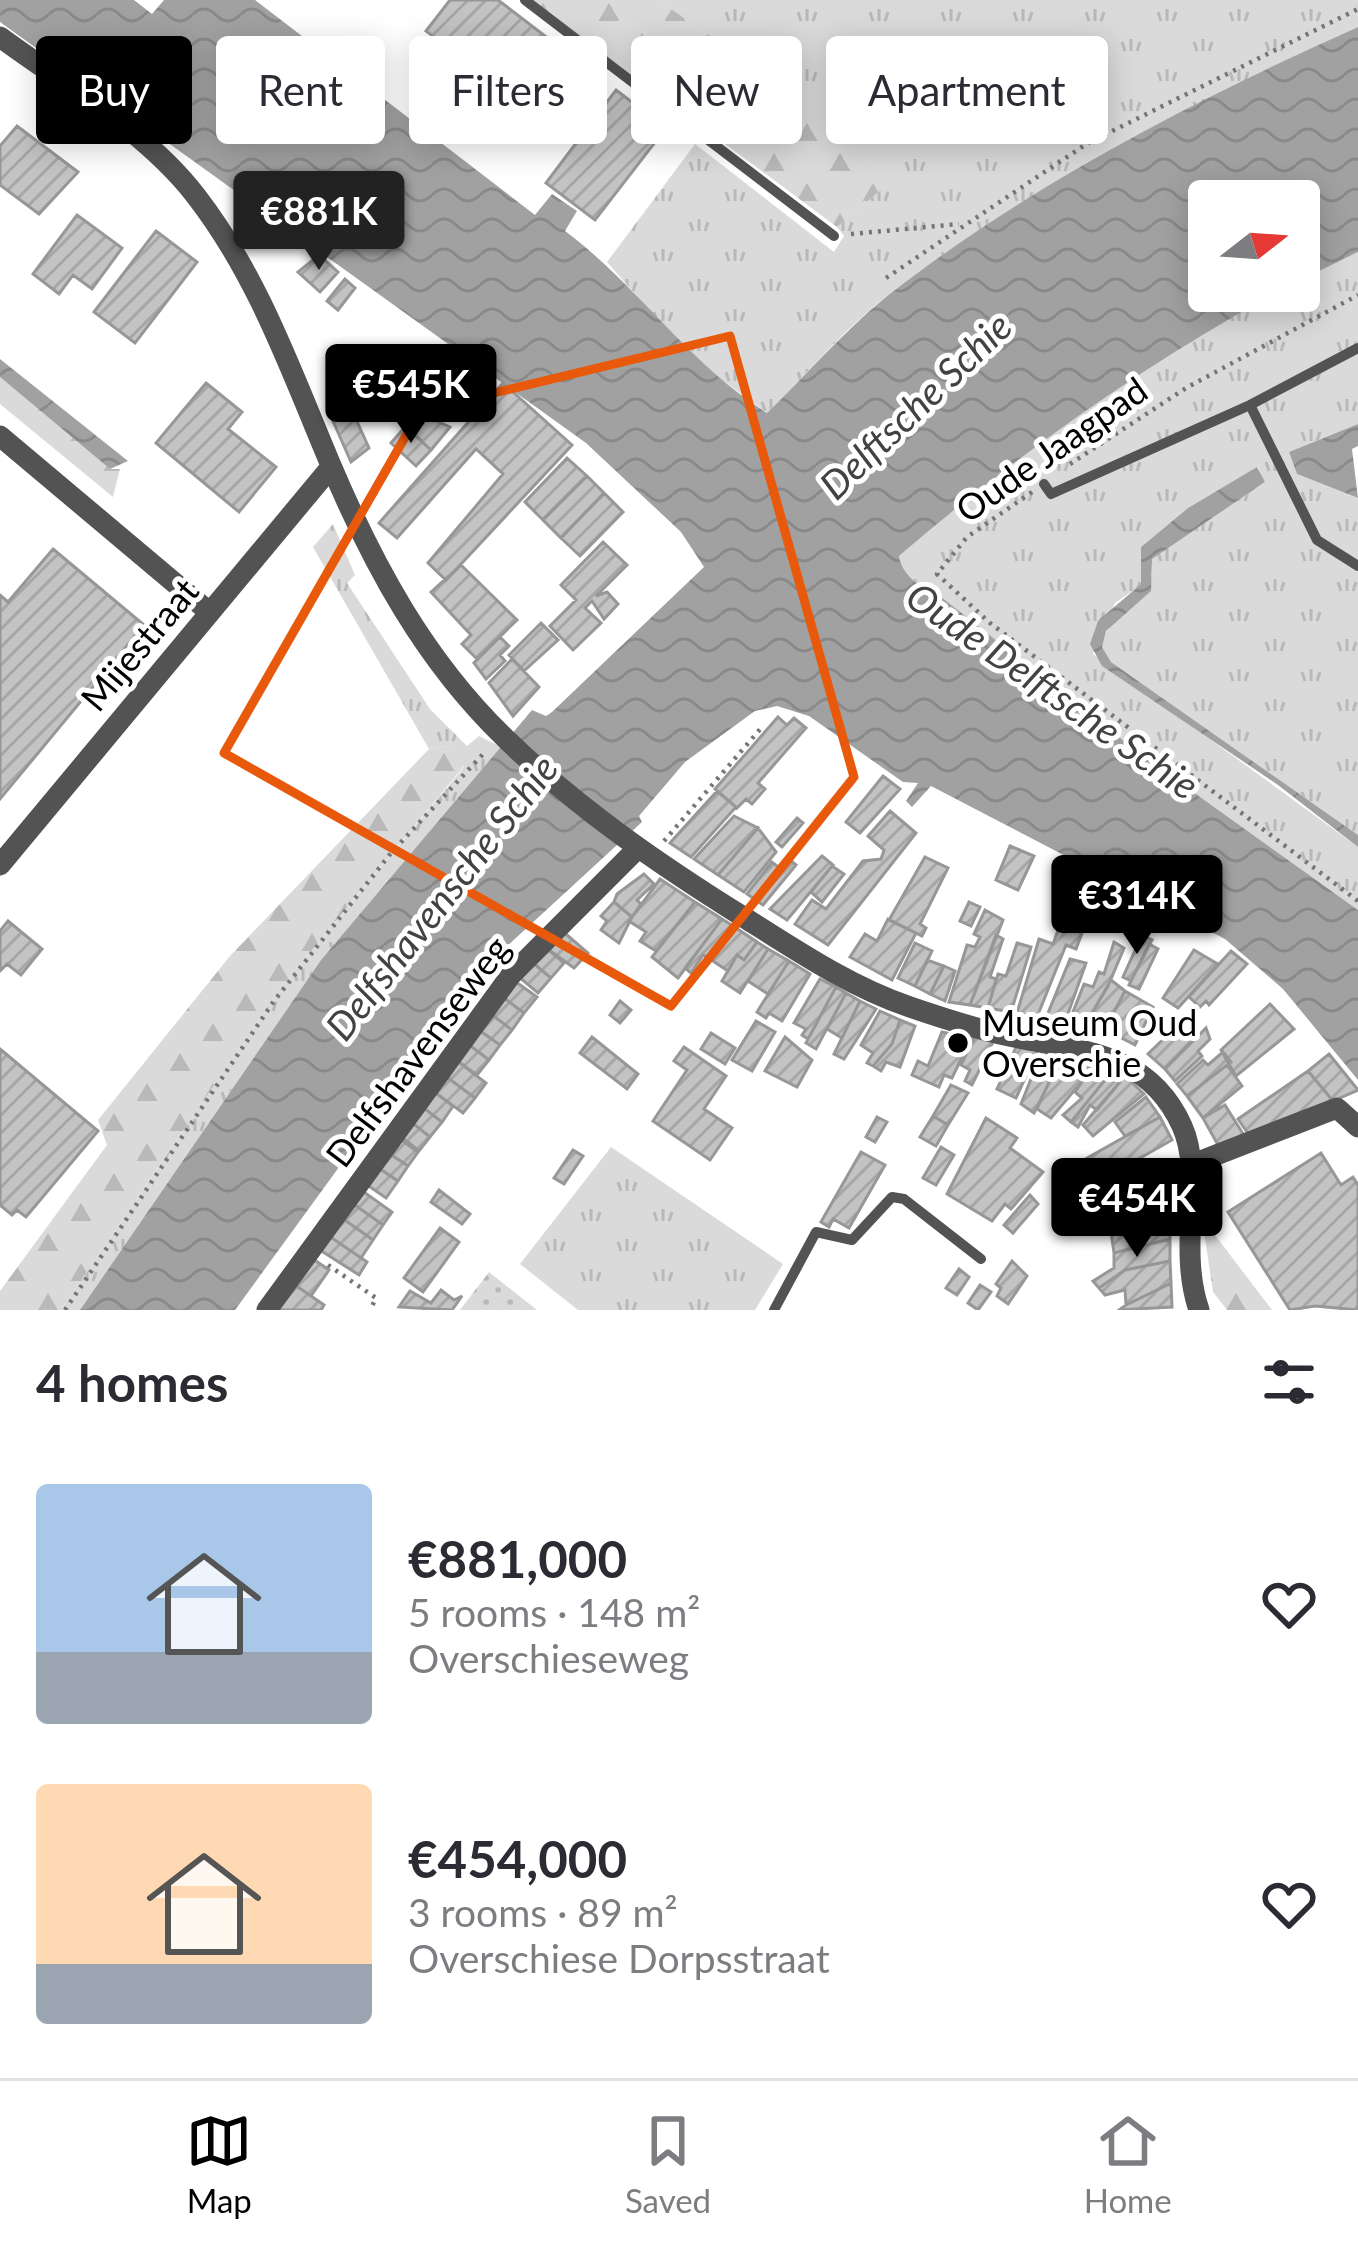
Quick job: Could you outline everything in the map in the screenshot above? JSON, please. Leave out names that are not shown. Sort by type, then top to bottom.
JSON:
[{"type":"street","points":[[0,37],[159,155],[195,194],[239,257],[388,587],[436,664],[504,737],[638,849],[819,965],[906,1006],[1010,1036],[1084,1046],[1150,1079],[1182,1124],[1193,1164],[1188,1254],[1199,1310]]},
{"type":"street","points":[[0,436],[208,611]]},
{"type":"street","name":"Mijestraat","points":[[0,865],[332,466]]},
{"type":"street","name":"Delfshavenseweg","points":[[267,1310],[511,975],[638,849]]},
{"type":"street","points":[[1193,1164],[1337,1108],[1358,1127]]},
{"type":"lane","points":[[525,0],[834,236]]},
{"type":"lane","points":[[1044,484],[1051,494],[1250,405],[1358,348]]},
{"type":"lane","points":[[1250,405],[1317,541],[1358,566]]},
{"type":"lane","points":[[774,1310],[816,1232],[852,1240],[892,1197],[904,1199],[981,1259]]},
{"type":"path","points":[[886,278],[1088,143],[1358,9]]},
{"type":"path","points":[[834,236],[964,224]]},
{"type":"path","name":"Oude Jaagpad","points":[[1358,296],[1186,388],[967,537],[937,574],[989,623],[1358,901]]},
{"type":"path","points":[[638,849],[762,727]]},
{"type":"path","points":[[65,1310],[274,1001],[391,853],[504,737]]},
{"type":"path","points":[[309,1252],[376,1298],[370,1310]]},
{"type":"highlighted area","points":[[730,336],[854,777],[671,1006],[224,753],[420,411]]},
{"type":"green space","points":[[531,0],[658,0],[710,36],[631,36],[631,74],[607,56],[607,36],[580,36]]},
{"type":"green space","points":[[658,0],[1358,0],[1358,27],[1115,149],[941,257],[870,310],[767,413],[687,354],[607,262],[695,144],[834,252],[844,236],[837,227],[894,178],[847,144],[1108,144],[1108,36],[826,36],[826,117],[802,101],[802,36],[710,36]]},
{"type":"green space","points":[[802,100],[826,117],[826,144],[847,144],[895,178],[837,227],[725,144],[802,144]]},
{"type":"green space","points":[[1358,252],[1358,424],[1289,452],[1297,474],[1358,498],[1358,835],[1111,662],[1102,647],[1112,624],[1148,587],[1151,559],[1264,483],[1258,467],[1188,508],[1141,547],[1141,585],[1115,603],[1093,654],[1358,847],[1358,910],[1143,756],[935,592],[917,584],[899,556],[1094,402],[1212,324],[1237,312],[1320,312],[1320,271]]},
{"type":"green space","points":[[0,377],[110,469],[120,469],[113,497],[0,404]]},
{"type":"green space","points":[[333,524],[355,575],[347,583],[430,709],[467,746],[479,736],[501,747],[321,960],[80,1310],[61,1310],[279,990],[464,767],[449,746],[429,749],[313,547]]},
{"type":"green space","points":[[449,746],[464,766],[279,990],[61,1310],[0,1310],[0,1291],[107,1145],[98,1120],[230,956],[429,749]]},
{"type":"green space","points":[[611,1147],[783,1264],[755,1310],[578,1310],[520,1264]]},
{"type":"green space","points":[[1202,1218],[1272,1310],[1227,1310],[1213,1292]]},
{"type":"green space","points":[[489,1272],[537,1310],[460,1310]]},
{"type":"water","points":[[0,0],[134,0],[152,14],[164,0],[255,0],[302,36],[216,36],[216,144],[385,144],[385,100],[409,118],[409,144],[443,144],[535,215],[552,194],[577,211],[565,231],[711,370],[767,413],[870,310],[997,218],[1174,115],[1358,27],[1358,252],[1320,271],[1320,180],[1188,180],[1188,312],[1243,312],[1082,413],[899,556],[917,584],[935,592],[1143,756],[1358,910],[1358,1080],[1283,989],[1225,939],[931,786],[912,807],[906,801],[918,783],[903,782],[809,716],[777,706],[755,711],[685,762],[639,816],[642,822],[506,947],[457,1005],[235,1310],[80,1310],[321,960],[532,710],[546,716],[552,712],[704,567],[681,532],[586,443],[170,144],[192,144],[192,36],[36,36],[36,48],[0,22]]},
{"type":"water","points":[[0,359],[128,461],[110,469],[0,377]]},
{"type":"water","points":[[1358,424],[1358,446],[1352,449],[1358,498],[1297,474],[1289,452]]},
{"type":"water","points":[[1257,467],[1265,482],[1152,559],[1151,591],[1106,631],[1102,647],[1111,662],[1358,835],[1358,847],[1278,785],[1102,666],[1090,644],[1098,621],[1141,584],[1141,547],[1188,508]]},
{"type":"building","points":[[450,0],[498,0],[545,36],[433,36],[426,31]]},
{"type":"building","points":[[616,90],[631,101],[631,144],[654,144],[595,220],[546,183],[575,144],[607,144],[607,102]]},
{"type":"building","points":[[17,126],[78,172],[39,214],[0,185],[0,146]]},
{"type":"building","points":[[77,215],[122,248],[92,289],[73,275],[59,294],[33,274]]},
{"type":"building","points":[[156,231],[197,262],[135,343],[94,312]]},
{"type":"building","points":[[319,255],[338,272],[320,292],[298,272]]},
{"type":"building","points":[[345,279],[355,288],[338,310],[327,301]]},
{"type":"building","points":[[454,360],[471,374],[434,420],[450,427],[431,450],[403,424]]},
{"type":"building","points":[[206,383],[242,412],[228,429],[276,467],[239,512],[156,443]]},
{"type":"building","points":[[503,383],[572,445],[446,580],[428,563],[503,474],[476,449],[397,538],[379,523]]},
{"type":"building","points":[[342,396],[350,406],[333,421],[329,408]]},
{"type":"building","points":[[350,406],[369,448],[351,462],[333,421]]},
{"type":"building","points":[[406,426],[431,450],[416,466],[391,443]]},
{"type":"building","points":[[567,458],[587,476],[543,520],[525,502]]},
{"type":"building","points":[[587,476],[604,493],[561,538],[543,520]]},
{"type":"building","points":[[604,493],[623,512],[580,556],[561,538]]},
{"type":"building","points":[[603,542],[627,565],[596,596],[607,592],[618,604],[604,619],[592,601],[585,608],[601,623],[573,650],[550,626],[576,600],[561,585]]},
{"type":"building","points":[[53,549],[144,625],[0,799],[0,595],[8,602]]},
{"type":"building","points":[[461,565],[517,620],[477,659],[462,644],[471,635],[431,592]]},
{"type":"building","points":[[541,623],[558,640],[524,671],[509,655]]},
{"type":"building","points":[[500,637],[509,646],[500,655],[505,661],[486,679],[474,663]]},
{"type":"building","points":[[512,659],[539,687],[513,716],[489,683]]},
{"type":"building","points":[[778,717],[787,725],[794,718],[806,728],[758,783],[765,789],[752,804],[746,799],[737,808],[715,789]]},
{"type":"building","points":[[883,776],[900,789],[860,833],[846,822]]},
{"type":"building","points":[[717,791],[736,807],[691,857],[670,843]]},
{"type":"building","points":[[890,811],[916,833],[828,945],[795,924],[812,900],[826,909],[863,861],[881,859],[884,850],[868,836]]},
{"type":"building","points":[[734,816],[758,828],[718,875],[694,859]]},
{"type":"building","points":[[797,818],[803,823],[782,847],[776,842]]},
{"type":"building","points":[[758,828],[776,852],[744,892],[718,875]]},
{"type":"building","points":[[1010,846],[1034,856],[1018,890],[996,880]]},
{"type":"building","points":[[822,856],[833,865],[787,920],[770,909]]},
{"type":"building","points":[[925,857],[948,868],[920,924],[926,928],[922,936],[889,920]]},
{"type":"building","points":[[790,860],[796,865],[763,905],[747,894],[772,862],[782,870]]},
{"type":"building","points":[[832,866],[844,874],[822,902],[811,892]]},
{"type":"building","points":[[644,874],[654,884],[637,900],[641,904],[632,917],[614,902],[617,894]]},
{"type":"building","points":[[660,879],[695,902],[656,951],[640,941],[646,932],[629,921]]},
{"type":"building","points":[[614,902],[632,917],[619,943],[601,930],[607,921],[601,916]]},
{"type":"building","points":[[695,902],[722,919],[678,978],[652,957]]},
{"type":"building","points":[[969,902],[980,907],[971,926],[960,921]]},
{"type":"building","points":[[985,910],[1003,920],[970,1005],[949,1002],[967,945],[975,947],[980,937],[974,934]]},
{"type":"building","points":[[1079,910],[1090,914],[1082,933],[1072,929]]},
{"type":"building","points":[[1065,911],[1077,916],[1072,929],[1082,933],[1076,949],[1066,945],[1037,1017],[1017,1013],[1039,939],[1053,944]]},
{"type":"building","points":[[722,919],[733,926],[710,959],[703,955],[691,973],[685,968]]},
{"type":"building","points":[[888,919],[916,933],[892,980],[850,957],[865,934],[877,941]]},
{"type":"building","points":[[8,921],[42,949],[21,975],[7,964],[0,971],[0,931]]},
{"type":"building","points":[[733,926],[757,942],[744,960],[737,955],[728,971],[710,959]]},
{"type":"building","points":[[560,929],[588,953],[574,968],[545,947]]},
{"type":"building","points":[[996,935],[1003,939],[990,977],[996,979],[988,1008],[970,1005]]},
{"type":"building","points":[[1142,935],[1152,940],[1131,981],[1123,977]]},
{"type":"building","points":[[757,942],[768,949],[740,993],[722,981],[737,955],[744,960]]},
{"type":"building","points":[[1114,942],[1124,948],[1108,986],[1085,1025],[1069,1022],[1084,984],[1093,987],[1099,972],[1104,974]]},
{"type":"building","points":[[915,943],[932,951],[915,986],[898,978]]},
{"type":"building","points":[[1017,943],[1031,947],[1011,1012],[988,1008],[998,974],[1006,976]]},
{"type":"building","points":[[1149,944],[1158,949],[1139,989],[1129,985]]},
{"type":"building","points":[[545,947],[564,963],[551,978],[532,962]]},
{"type":"building","points":[[768,949],[789,961],[768,994],[748,981]]},
{"type":"building","points":[[1194,950],[1218,964],[1178,1008],[1163,998]]},
{"type":"building","points":[[1231,951],[1247,964],[1209,1005],[1206,1001],[1200,1007],[1189,997]]},
{"type":"building","points":[[1070,959],[1086,963],[1065,1022],[1046,1018]]},
{"type":"building","points":[[927,960],[944,966],[930,994],[915,986]]},
{"type":"building","points":[[789,961],[810,974],[782,1021],[769,1013],[766,1018],[757,1012]]},
{"type":"building","points":[[532,962],[551,978],[538,993],[519,977]]},
{"type":"building","points":[[944,966],[955,971],[945,1001],[930,994]]},
{"type":"building","points":[[820,979],[836,987],[808,1039],[802,1035],[806,1029],[794,1023]]},
{"type":"building","points":[[1111,980],[1125,991],[1113,1014],[1120,1018],[1114,1034],[1085,1025]]},
{"type":"building","points":[[516,982],[537,997],[524,1013],[504,998]]},
{"type":"building","points":[[836,987],[846,993],[816,1049],[806,1043]]},
{"type":"building","points":[[1125,991],[1153,1007],[1135,1045],[1114,1034],[1120,1018],[1113,1014]]},
{"type":"building","points":[[846,993],[860,1001],[842,1038],[827,1029]]},
{"type":"building","points":[[504,998],[524,1013],[512,1030],[491,1014]]},
{"type":"building","points":[[620,1001],[631,1010],[620,1023],[610,1015]]},
{"type":"building","points":[[860,1001],[876,1009],[844,1059],[834,1054]]},
{"type":"building","points":[[1270,1004],[1294,1029],[1236,1076],[1221,1050]]},
{"type":"building","points":[[880,1011],[900,1020],[892,1044],[873,1066],[867,1063],[873,1053],[861,1045]]},
{"type":"building","points":[[491,1014],[512,1030],[500,1045],[479,1030]]},
{"type":"building","points":[[900,1020],[915,1026],[900,1067],[886,1062],[881,1071],[873,1066],[892,1044]]},
{"type":"building","points":[[756,1021],[775,1032],[752,1071],[732,1060]]},
{"type":"building","points":[[1177,1026],[1192,1041],[1165,1069],[1148,1054]]},
{"type":"building","points":[[1206,1028],[1210,1039],[1198,1051],[1202,1056],[1175,1081],[1165,1069]]},
{"type":"building","points":[[479,1030],[500,1045],[489,1060],[468,1044]]},
{"type":"building","points":[[942,1032],[971,1038],[952,1078],[944,1075],[939,1087],[912,1075],[918,1061],[928,1066]]},
{"type":"building","points":[[711,1033],[735,1048],[725,1064],[701,1049]]},
{"type":"building","points":[[592,1037],[638,1074],[627,1089],[580,1053]]},
{"type":"building","points":[[785,1037],[812,1060],[797,1087],[765,1071]]},
{"type":"building","points":[[975,1037],[994,1040],[972,1085],[965,1081],[970,1070],[961,1065]]},
{"type":"building","points":[[1018,1043],[1039,1048],[1016,1098],[997,1089]]},
{"type":"building","points":[[468,1044],[489,1060],[477,1075],[456,1060]]},
{"type":"building","points":[[684,1047],[726,1076],[704,1109],[732,1128],[710,1160],[653,1121],[687,1070],[674,1061]]},
{"type":"building","points":[[0,1049],[98,1131],[26,1217],[17,1210],[12,1215],[0,1205]]},
{"type":"building","points":[[1043,1049],[1064,1053],[1034,1113],[1021,1104]]},
{"type":"building","points":[[1223,1052],[1231,1062],[1187,1096],[1177,1084],[1203,1060],[1208,1065]]},
{"type":"building","points":[[1064,1053],[1077,1056],[1069,1080],[1053,1073]]},
{"type":"building","points":[[1329,1054],[1358,1090],[1333,1101],[1308,1071]]},
{"type":"building","points":[[1077,1056],[1092,1060],[1084,1079],[1051,1118],[1037,1109],[1053,1073],[1069,1080]]},
{"type":"building","points":[[456,1060],[486,1083],[475,1098],[444,1075]]},
{"type":"building","points":[[1097,1061],[1113,1070],[1071,1122],[1063,1115],[1082,1098],[1075,1092]]},
{"type":"building","points":[[1227,1065],[1242,1086],[1203,1118],[1187,1096]]},
{"type":"building","points":[[1113,1070],[1125,1076],[1097,1110],[1090,1105],[1078,1127],[1071,1122]]},
{"type":"building","points":[[1308,1071],[1333,1101],[1249,1135],[1238,1119]]},
{"type":"building","points":[[444,1075],[475,1098],[463,1113],[433,1091]]},
{"type":"building","points":[[1125,1076],[1144,1094],[1093,1136],[1083,1125]]},
{"type":"building","points":[[951,1085],[968,1093],[948,1125],[933,1116]]},
{"type":"building","points":[[433,1091],[453,1106],[442,1122],[421,1106]]},
{"type":"building","points":[[1146,1097],[1160,1117],[1125,1136],[1115,1122]]},
{"type":"building","points":[[1225,1105],[1245,1137],[1218,1145],[1203,1118]]},
{"type":"building","points":[[421,1106],[442,1122],[430,1137],[410,1121]]},
{"type":"building","points":[[933,1116],[948,1125],[936,1146],[920,1137]]},
{"type":"building","points":[[877,1117],[887,1122],[875,1142],[866,1137]]},
{"type":"building","points":[[1160,1117],[1172,1140],[1094,1184],[1080,1162]]},
{"type":"building","points":[[986,1118],[1017,1138],[1010,1148],[1043,1172],[1011,1209],[1005,1204],[992,1221],[947,1194]]},
{"type":"building","points":[[410,1121],[430,1137],[419,1151],[399,1135]]},
{"type":"building","points":[[397,1137],[418,1152],[408,1166],[387,1152]]},
{"type":"building","points":[[941,1147],[954,1155],[936,1185],[923,1178]]},
{"type":"building","points":[[573,1150],[583,1156],[564,1184],[554,1178]]},
{"type":"building","points":[[387,1152],[408,1166],[398,1181],[377,1167]]},
{"type":"building","points":[[861,1152],[885,1165],[849,1228],[833,1219],[829,1227],[821,1222]]},
{"type":"building","points":[[1321,1153],[1341,1185],[1353,1177],[1358,1185],[1358,1310],[1315,1306],[1290,1310],[1228,1212]]},
{"type":"building","points":[[1175,1161],[1173,1182],[1134,1192],[1135,1176]]},
{"type":"building","points":[[377,1167],[398,1181],[386,1198],[366,1184]]},
{"type":"building","points":[[1173,1182],[1171,1201],[1115,1210],[1115,1200]]},
{"type":"building","points":[[361,1190],[392,1212],[383,1225],[352,1203]]},
{"type":"building","points":[[439,1190],[470,1214],[462,1224],[431,1202]]},
{"type":"building","points":[[1030,1195],[1038,1204],[1013,1233],[1004,1225]]},
{"type":"building","points":[[1171,1201],[1169,1218],[1118,1229],[1118,1214],[1109,1216],[1115,1210]]},
{"type":"building","points":[[352,1203],[383,1225],[373,1240],[342,1218]]},
{"type":"building","points":[[342,1218],[373,1240],[361,1258],[329,1236]]},
{"type":"building","points":[[1169,1218],[1170,1239],[1114,1253],[1111,1232]]},
{"type":"building","points":[[440,1228],[459,1242],[423,1292],[404,1278]]},
{"type":"building","points":[[329,1236],[367,1262],[359,1275],[320,1250]]},
{"type":"building","points":[[1170,1239],[1170,1261],[1125,1270],[1099,1288],[1093,1281],[1114,1268],[1114,1253]]},
{"type":"building","points":[[313,1259],[329,1270],[311,1296],[295,1285]]},
{"type":"building","points":[[1012,1261],[1027,1276],[1008,1304],[997,1296],[1001,1288],[996,1284]]},
{"type":"building","points":[[1170,1261],[1171,1283],[1126,1305],[1125,1290],[1105,1295],[1099,1288],[1125,1270]]},
{"type":"building","points":[[959,1269],[969,1277],[957,1295],[946,1288]]},
{"type":"building","points":[[1171,1283],[1172,1307],[1119,1310],[1126,1305]]},
{"type":"building","points":[[295,1285],[324,1305],[321,1310],[277,1310]]},
{"type":"building","points":[[980,1285],[991,1292],[978,1310],[968,1303]]},
{"type":"building","points":[[441,1290],[454,1300],[462,1296],[452,1310],[399,1307],[410,1291],[431,1303]]},
{"type":"place","name":"Museum Oud Overschie","points":[[958,1043]]},
{"type":"water label","name":"Delftsche Schie","points":[[915,405]]},
{"type":"water label","name":"Oude Delftsche Schie","points":[[1053,690]]},
{"type":"water label","name":"Delfshavensche Schie","points":[[441,897]]}]
